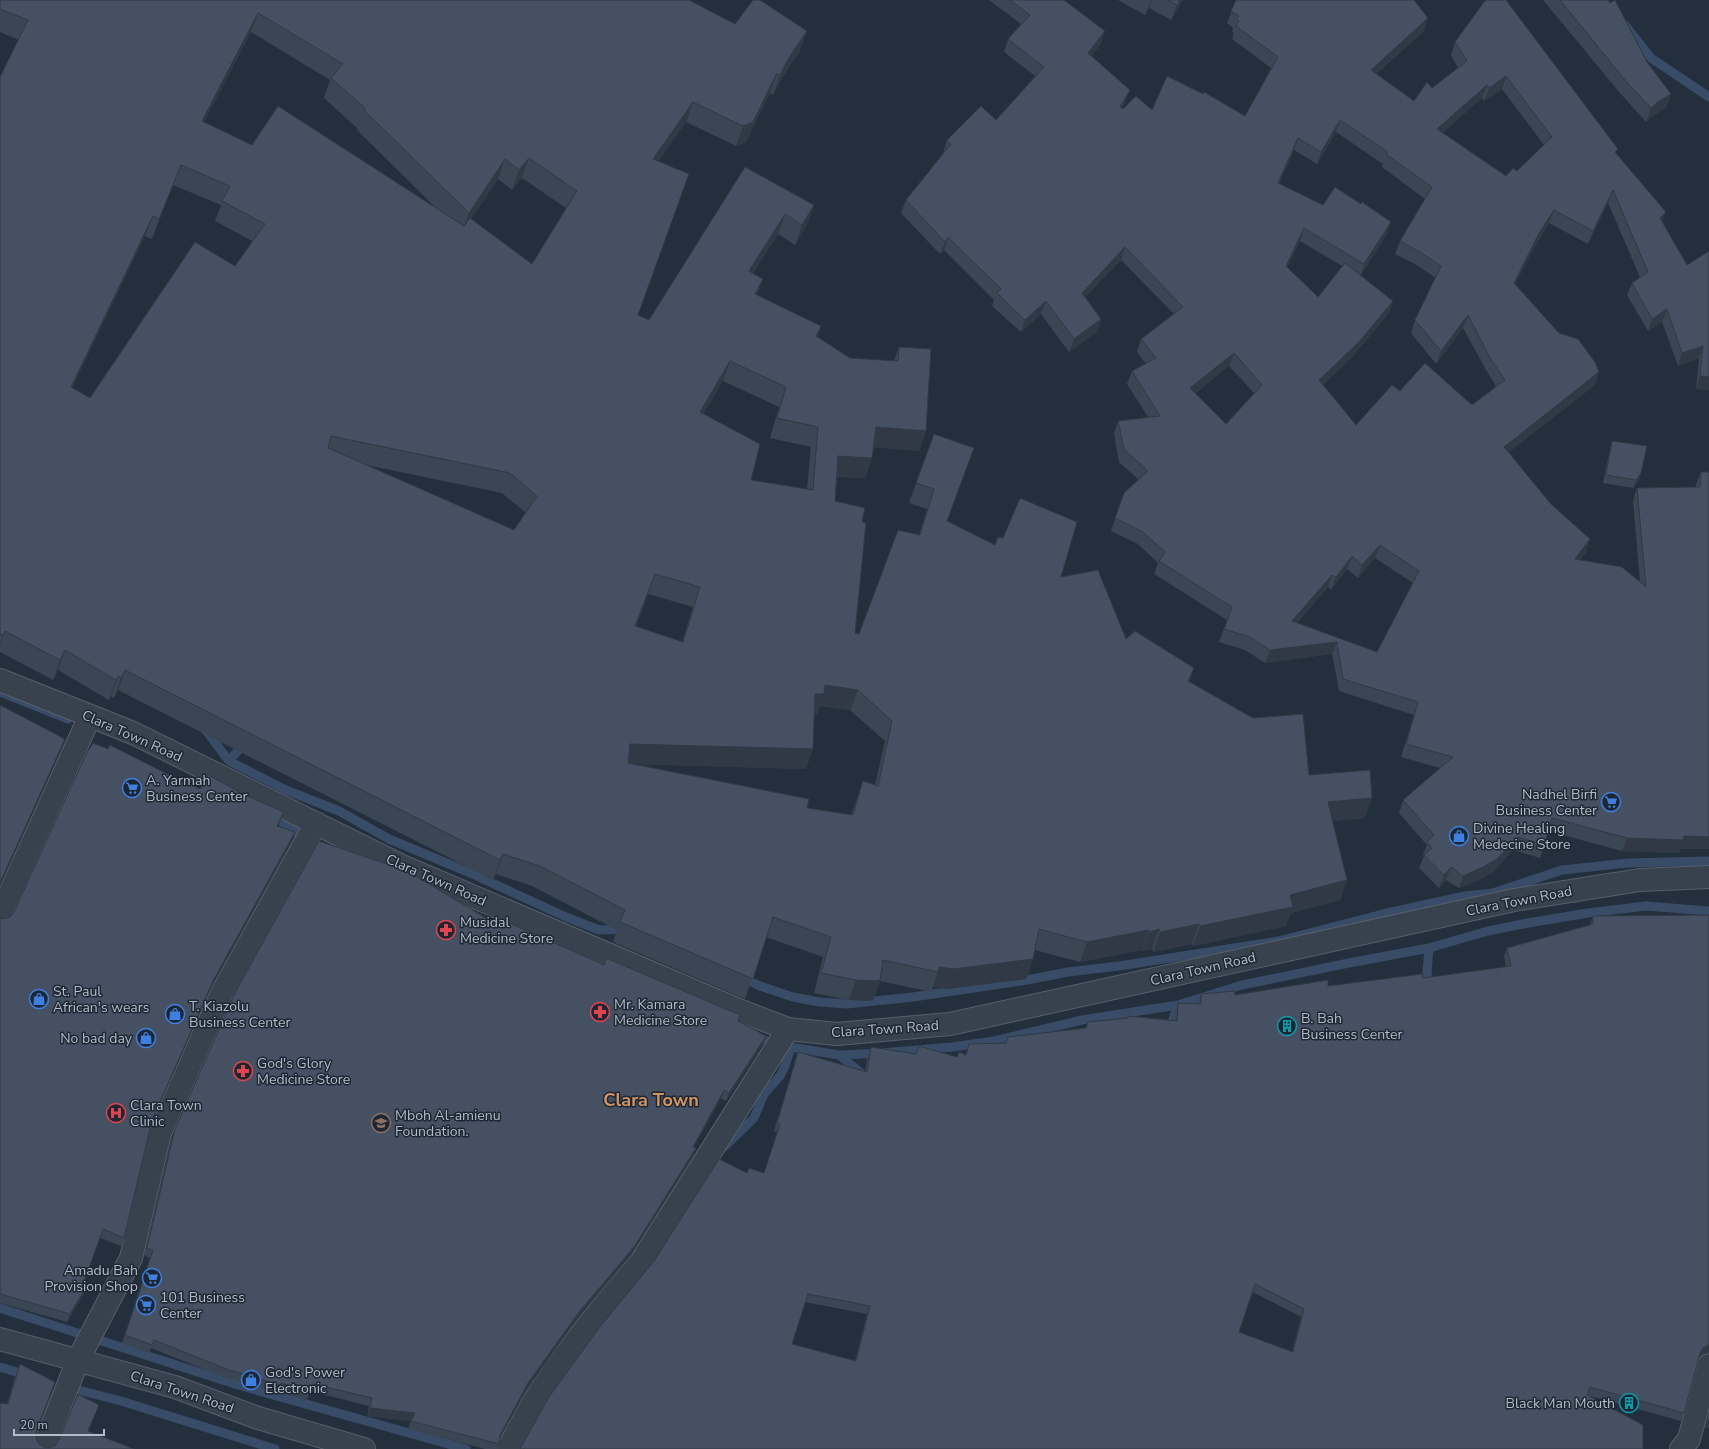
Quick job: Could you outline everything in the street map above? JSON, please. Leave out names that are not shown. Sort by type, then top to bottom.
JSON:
[{"type":"street","name":"Clara Town Road","points":[[0,680],[133,733],[316,822],[402,866],[741,1012],[788,1029],[837,1034],[950,1024],[1514,900],[1640,880],[1709,877]]},
{"type":"street","points":[[0,915],[90,716]]},
{"type":"street","points":[[43,1449],[78,1360],[131,1258],[160,1133],[222,993],[316,822]]},
{"type":"street","points":[[508,1449],[535,1399],[566,1355],[616,1290],[641,1262],[788,1029]]},
{"type":"street","name":"Clara Town Road","points":[[0,1339],[175,1387],[258,1418],[364,1449]]},
{"type":"street","points":[[1681,1449],[1689,1439],[1709,1365]]},
{"type":"building","points":[[0,0],[689,0],[735,24],[753,0],[760,0],[807,31],[790,56],[780,75],[777,73],[753,122],[743,126],[693,102],[653,159],[689,174],[638,315],[649,320],[745,167],[814,205],[802,225],[785,214],[749,271],[763,279],[755,294],[821,326],[816,336],[850,358],[898,361],[899,347],[931,349],[926,431],[876,427],[872,458],[838,456],[835,501],[865,508],[862,522],[866,523],[855,633],[859,634],[898,530],[920,535],[934,489],[916,483],[934,434],[974,448],[947,521],[995,545],[998,537],[1003,538],[1020,498],[1077,522],[1061,577],[1098,570],[1126,639],[1135,631],[1194,668],[1188,681],[1253,718],[1303,714],[1309,775],[1370,770],[1372,798],[1328,802],[1347,880],[1290,895],[1293,907],[1200,926],[1199,924],[1160,932],[1159,929],[1149,932],[1149,930],[1087,942],[1039,929],[1033,959],[954,969],[939,967],[938,972],[883,960],[880,980],[875,981],[856,980],[821,973],[831,937],[773,917],[753,979],[620,922],[625,910],[540,866],[503,854],[500,860],[125,670],[121,678],[118,676],[116,680],[65,650],[60,660],[5,631],[3,635],[0,634],[0,77],[28,20],[0,9]],"holes":[[[258,13],[343,64],[331,78],[365,108],[364,110],[469,213],[505,159],[519,170],[529,158],[577,191],[532,264],[470,218],[464,226],[278,106],[252,145],[202,121]],[[181,165],[230,186],[222,201],[265,224],[235,266],[195,242],[90,398],[71,387],[153,216],[159,219]],[[730,361],[786,387],[777,418],[818,427],[813,490],[751,480],[760,444],[700,412]],[[331,436],[510,473],[537,496],[514,530],[328,448]],[[655,574],[700,587],[683,642],[635,626]],[[825,685],[858,690],[892,721],[878,786],[863,781],[853,815],[807,808],[809,799],[628,763],[630,744],[813,749],[815,694],[824,694]]]},
{"type":"building","points":[[1010,0],[1064,0],[1105,31],[1088,53],[1130,90],[1120,107],[1123,109],[1136,96],[1152,110],[1167,76],[1203,94],[1204,92],[1245,116],[1278,57],[1236,26],[1239,21],[1236,19],[1239,16],[1231,11],[1236,0],[1414,0],[1428,18],[1371,70],[1414,101],[1427,82],[1432,88],[1467,61],[1455,42],[1484,2],[1487,0],[1506,0],[1618,149],[1615,152],[1666,212],[1660,218],[1687,265],[1709,251],[1709,377],[1700,376],[1703,346],[1682,353],[1667,309],[1652,319],[1632,283],[1648,272],[1613,190],[1593,231],[1554,210],[1538,235],[1514,283],[1559,333],[1578,339],[1595,362],[1599,372],[1504,447],[1551,504],[1590,539],[1575,559],[1622,567],[1646,587],[1637,488],[1700,487],[1701,472],[1709,472],[1709,837],[1684,836],[1683,840],[1627,838],[1552,818],[1544,845],[1518,837],[1497,859],[1483,867],[1463,876],[1451,867],[1444,875],[1424,855],[1432,848],[1427,842],[1434,835],[1403,800],[1453,757],[1406,744],[1418,702],[1343,679],[1337,642],[1270,650],[1250,637],[1224,629],[1232,607],[1159,561],[1165,552],[1143,532],[1115,518],[1124,493],[1148,471],[1124,449],[1118,421],[1160,416],[1132,371],[1156,358],[1141,339],[1183,307],[1125,247],[1082,293],[1101,319],[1074,339],[1046,301],[1025,320],[997,293],[1001,289],[948,237],[945,242],[906,200],[951,144],[947,140],[981,106],[996,120],[1044,67],[1008,39],[1030,15]],"holes":[[[1506,76],[1552,137],[1517,171],[1513,168],[1506,176],[1437,129],[1487,85],[1489,88]],[[1340,120],[1388,152],[1386,154],[1432,187],[1400,241],[1441,266],[1415,320],[1441,351],[1468,315],[1490,358],[1505,380],[1472,405],[1425,363],[1400,391],[1392,385],[1356,425],[1319,380],[1359,342],[1393,301],[1345,263],[1318,297],[1286,266],[1304,228],[1364,264],[1391,222],[1362,202],[1361,204],[1335,187],[1323,205],[1278,183],[1298,138],[1321,152]],[[1234,353],[1262,385],[1226,424],[1190,388]],[[1380,545],[1419,571],[1377,652],[1292,621],[1332,575],[1336,577],[1352,556],[1362,565]]]},
{"type":"building","points":[[1167,0],[1180,0],[1177,5]]},
{"type":"building","points":[[1560,0],[1608,0],[1610,3],[1615,0],[1647,62],[1671,94],[1651,108],[1625,80]]},
{"type":"building","points":[[1612,441],[1647,446],[1641,473],[1636,480],[1606,475]]},
{"type":"building","points":[[0,705],[65,739],[0,883]]},
{"type":"building","points":[[93,743],[108,749],[110,745],[189,785],[190,784],[200,789],[208,775],[245,795],[284,812],[277,826],[295,832],[214,979],[152,1120],[124,1238],[103,1229],[84,1282],[88,1284],[70,1314],[0,1294],[0,918],[4,919],[10,917],[14,912],[88,750]]},
{"type":"building","points":[[319,841],[390,865],[417,877],[503,928],[507,922],[604,965],[606,958],[740,1015],[738,1021],[766,1036],[729,1093],[724,1090],[693,1147],[696,1148],[634,1247],[579,1312],[528,1383],[500,1435],[499,1444],[411,1421],[415,1413],[370,1408],[372,1398],[313,1384],[310,1392],[281,1383],[280,1385],[234,1372],[154,1340],[152,1345],[125,1335],[153,1250],[147,1248],[175,1129],[236,991]]},
{"type":"building","points":[[1709,915],[1709,1345],[1703,1348],[1700,1353],[1684,1413],[1590,1387],[1587,1395],[1643,1425],[1643,1449],[520,1449],[549,1397],[599,1328],[654,1261],[719,1159],[747,1173],[749,1168],[764,1173],[780,1124],[777,1123],[798,1052],[867,1072],[871,1047],[916,1054],[919,1046],[957,1057],[959,1052],[966,1055],[969,1044],[1006,1043],[1008,1037],[1086,1028],[1088,1022],[1128,1018],[1128,1016],[1177,1021],[1178,1003],[1201,1004],[1201,994],[1235,991],[1235,995],[1328,980],[1328,986],[1422,974],[1423,978],[1511,966],[1507,948],[1593,924],[1593,916]],"holes":[[[1255,1284],[1304,1309],[1293,1352],[1239,1332]],[[808,1294],[870,1306],[856,1361],[792,1344]]]},
{"type":"building","points":[[20,1364],[55,1382],[36,1431],[38,1443],[49,1448],[55,1446],[59,1440],[78,1394],[99,1405],[88,1431],[134,1449],[0,1449],[0,1403],[8,1404]]},
{"type":"waterway","points":[[1625,25],[1651,58],[1709,97]]},
{"type":"waterway","points":[[0,692],[68,719]]},
{"type":"waterway","points":[[204,728],[229,761],[286,790],[339,811],[389,839],[468,872],[566,917],[599,930],[622,929],[627,931]]},
{"type":"waterway","points":[[229,761],[245,742]]},
{"type":"waterway","points":[[271,814],[297,833],[309,837]]},
{"type":"waterway","points":[[741,977],[760,986],[793,997],[819,1002],[847,1004],[913,997],[1027,980],[1068,972],[1119,966],[1278,941],[1387,913],[1465,896],[1493,893],[1562,870],[1628,863],[1709,861]]},
{"type":"waterway","points":[[755,1035],[772,1044],[839,1055],[952,1047],[994,1041],[1082,1020],[1178,1005],[1242,985],[1429,948],[1488,931],[1528,923],[1588,913],[1646,906],[1709,911]]},
{"type":"waterway","points":[[1429,948],[1427,972],[1429,989]]},
{"type":"waterway","points":[[1169,1030],[1178,1005]]},
{"type":"waterway","points":[[724,1147],[754,1118],[764,1094],[780,1076],[791,1047]]},
{"type":"waterway","points":[[839,1055],[866,1077]]},
{"type":"waterway","points":[[0,1308],[238,1385],[466,1449]]},
{"type":"waterway","points":[[0,1367],[27,1375]]},
{"type":"waterway","points":[[78,1390],[121,1401],[275,1449]]},
{"type":"place","name":"A. Yarmah Business Center","points":[[132,788]]},
{"type":"place","name":"Nadhel Birfi Business Center","points":[[1611,802]]},
{"type":"place","name":"Divine Healing Medecine Store","points":[[1459,836]]},
{"type":"place","name":"Musidal Medicine Store","points":[[446,930]]},
{"type":"place","name":"St. Paul African's wears","points":[[39,999]]},
{"type":"place","name":"Mr. Kamara Medicine Store","points":[[600,1012]]},
{"type":"place","name":"T. Kiazolu Business Center","points":[[175,1014]]},
{"type":"place","name":"B. Bah Business Center","points":[[1287,1026]]},
{"type":"place","name":"No bad day","points":[[146,1038]]},
{"type":"place","name":"God's Glory Medicine Store","points":[[243,1071]]},
{"type":"place","name":"Clara Town Clinic","points":[[116,1113]]},
{"type":"place","name":"Mboh Al-amienu Foundation.","points":[[381,1123]]},
{"type":"place","name":"Amadu Bah Provision Shop","points":[[152,1278]]},
{"type":"place","name":"101 Business Center","points":[[146,1305]]},
{"type":"place","name":"God's Power Electronic","points":[[251,1380]]},
{"type":"place","name":"Black Man Mouth","points":[[1629,1403]]},
{"type":"district","name":"Clara Town","points":[[651,1100]]}]
